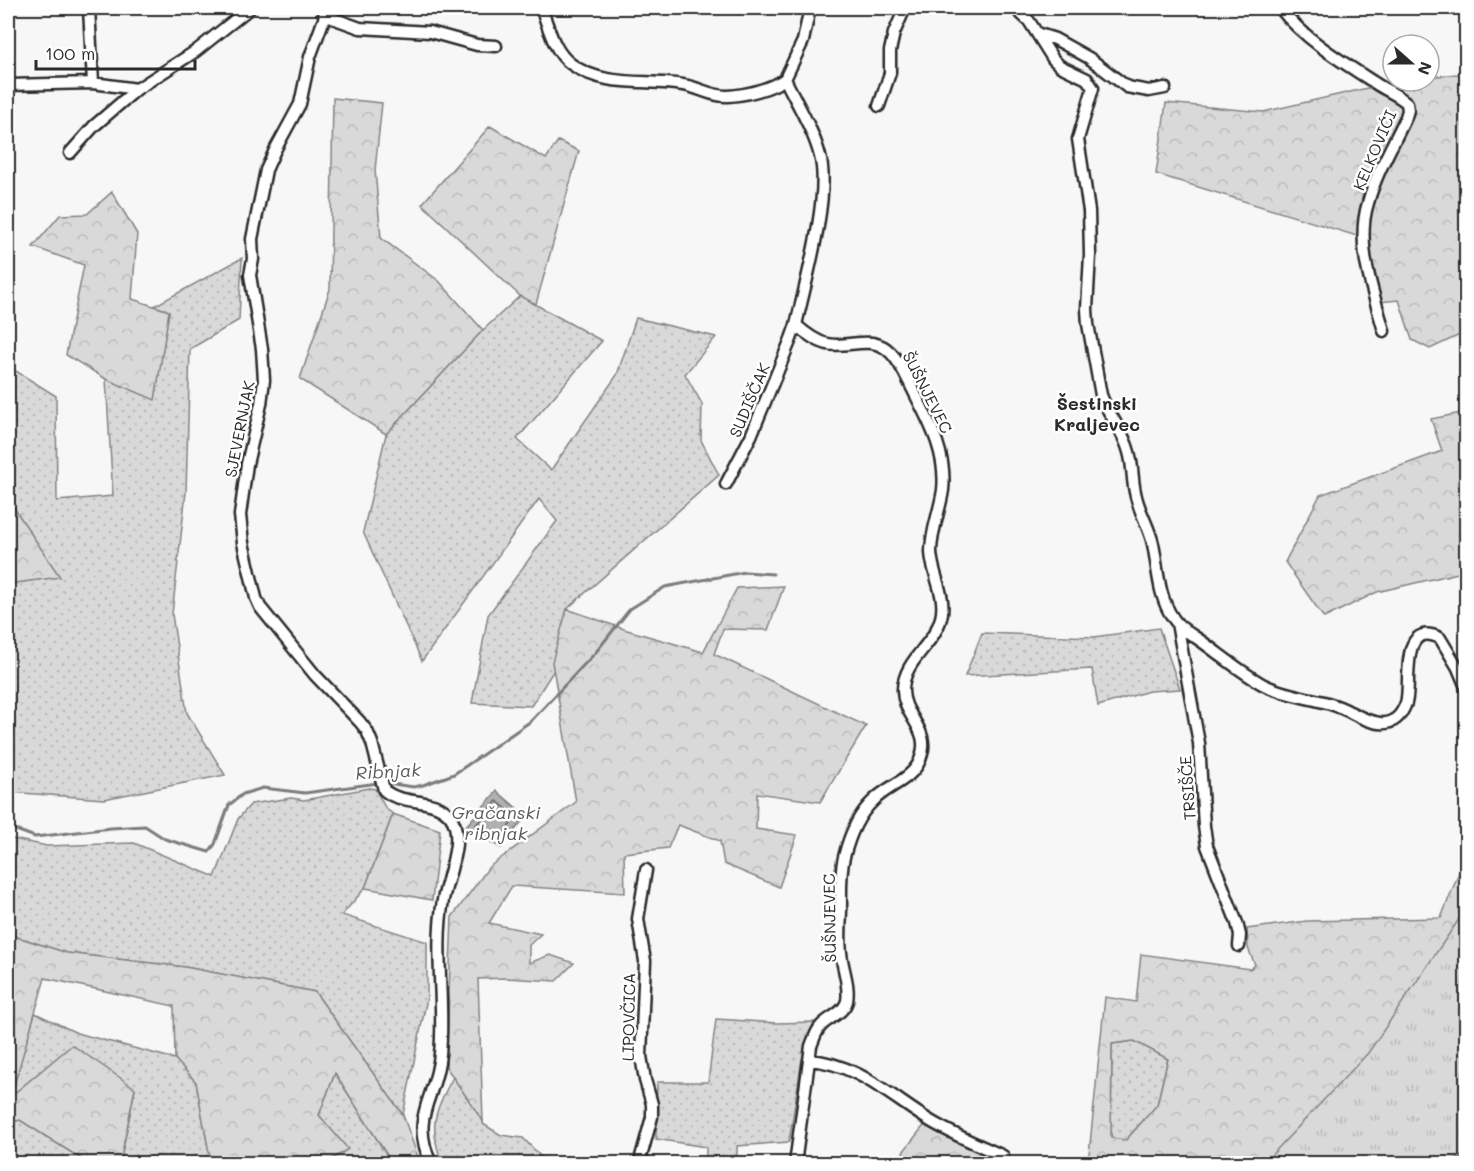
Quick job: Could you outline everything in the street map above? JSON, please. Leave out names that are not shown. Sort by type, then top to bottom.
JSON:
[{"type":"street","points":[[89,8],[93,83]]},
{"type":"street","points":[[70,153],[94,126],[137,88],[196,51],[250,8]]},
{"type":"street","points":[[541,8],[553,40],[565,59],[595,76],[615,81],[683,85],[726,96],[769,87],[785,80],[803,41],[810,8]]},
{"type":"street","points":[[879,106],[890,74],[890,51],[894,33],[905,8]]},
{"type":"street","points":[[1015,8],[1039,34],[1053,59],[1060,66],[1087,79],[1093,88],[1078,139],[1089,211],[1088,324],[1101,395],[1127,443],[1135,492],[1152,541],[1158,575],[1170,613],[1177,623],[1227,662],[1269,687],[1293,696],[1325,701],[1369,722],[1391,722],[1402,711],[1407,696],[1410,651],[1416,640],[1421,637],[1427,635],[1440,638],[1467,687]]},
{"type":"street","name":"KELKOVIĆI","points":[[1280,8],[1296,26],[1317,43],[1366,78],[1407,103],[1406,117],[1374,185],[1366,212],[1365,252],[1372,290],[1384,331]]},
{"type":"street","points":[[326,11],[360,28],[429,32],[477,45],[496,46]]},
{"type":"street","name":"SJEVERNJAK","points":[[326,11],[310,57],[300,104],[275,150],[262,184],[252,239],[250,275],[262,348],[264,380],[240,501],[240,530],[260,607],[315,675],[360,722],[372,743],[384,790],[394,796],[437,807],[449,814],[457,832],[441,909],[438,949],[442,1021],[439,1068],[421,1124],[423,1140],[431,1164]]},
{"type":"street","points":[[1039,34],[1055,39],[1089,58],[1127,87],[1149,91],[1165,88]]},
{"type":"street","points":[[785,80],[812,134],[822,167],[822,186],[815,236],[796,325]]},
{"type":"street","points":[[8,85],[93,83],[137,88]]},
{"type":"street","name":"SUDIŠČAK","points":[[726,484],[751,436],[796,325]]},
{"type":"street","name":"ŠUŠNJEVEC","points":[[795,1164],[811,1046],[818,1030],[845,1006],[847,1000],[847,984],[841,952],[841,882],[849,842],[856,824],[867,808],[879,795],[914,769],[920,760],[923,747],[920,729],[906,708],[903,687],[909,667],[936,632],[942,615],[942,598],[931,552],[943,490],[941,455],[934,432],[892,353],[870,342],[827,344],[810,337],[796,325]]},
{"type":"street","name":"TRSIŠČE","points":[[1177,623],[1178,639],[1188,676],[1199,743],[1204,826],[1208,846],[1237,923],[1240,935],[1239,946]]},
{"type":"street","name":"LIPOVČICA","points":[[639,1164],[652,1117],[652,1104],[641,1056],[645,961],[638,919],[646,870]]},
{"type":"street","points":[[809,1060],[829,1062],[855,1073],[939,1126],[1003,1156]]},
{"type":"green space","points":[[1466,73],[1466,332],[1430,349],[1412,340],[1399,300],[1378,302],[1371,274],[1370,240],[1156,174],[1166,103],[1263,112],[1381,85],[1381,93],[1441,93],[1441,76]]},
{"type":"green space","points":[[333,98],[382,103],[375,170],[381,238],[439,281],[483,330],[386,434],[300,379],[330,289]]},
{"type":"green space","points":[[490,126],[546,159],[558,141],[579,151],[536,304],[520,296],[422,204]]},
{"type":"green space","points":[[112,192],[137,234],[132,299],[169,311],[155,400],[106,379],[66,355],[84,265],[33,247],[60,215],[87,214]]},
{"type":"green space","points":[[242,258],[239,320],[190,349],[186,492],[172,614],[187,713],[225,775],[104,799],[8,792],[8,584],[59,577],[14,508],[8,510],[8,366],[56,396],[57,501],[113,496],[106,379],[155,399],[169,311],[154,306]]},
{"type":"green space","points":[[520,296],[602,341],[517,439],[551,470],[617,375],[636,318],[716,337],[685,374],[702,404],[701,440],[719,475],[567,609],[554,670],[531,706],[472,703],[488,615],[557,521],[539,499],[422,661],[363,532],[386,434],[483,330]]},
{"type":"green space","points":[[1466,412],[1466,573],[1377,592],[1324,618],[1285,562],[1320,495],[1442,451],[1431,419]]},
{"type":"green space","points":[[14,508],[60,577],[8,584],[8,510]]},
{"type":"green space","points":[[784,586],[768,630],[723,629],[714,654],[866,726],[820,802],[757,793],[756,829],[797,835],[779,887],[724,864],[720,841],[678,825],[668,848],[624,853],[625,893],[512,886],[489,923],[541,934],[529,945],[529,963],[550,955],[574,963],[556,981],[478,979],[483,1121],[446,1067],[452,917],[489,867],[576,802],[552,662],[567,609],[627,630],[703,652],[737,588]]},
{"type":"green space","points":[[1159,628],[1180,689],[1149,691],[1098,706],[1092,669],[965,676],[982,633],[1094,637]]},
{"type":"green space","points":[[369,788],[375,789],[386,809],[393,814],[365,888],[342,915],[427,942],[427,998],[403,1115],[315,992],[185,967],[67,953],[8,934],[8,838],[47,846],[134,843],[215,877],[238,819],[251,804],[291,798],[304,800]]},
{"type":"green space","points":[[393,814],[440,830],[432,900],[365,888]]},
{"type":"green space","points":[[1466,855],[1466,1163],[1088,1164],[1105,997],[1136,1002],[1141,954],[1250,969],[1255,965],[1248,948],[1247,929],[1307,921],[1441,918]],"holes":[[[1134,1041],[1168,1059],[1157,1105],[1126,1140],[1111,1138],[1112,1044]]]},
{"type":"green space","points":[[1466,909],[1466,1163],[1264,1163],[1368,1053]]},
{"type":"green space","points":[[8,934],[67,953],[185,967],[315,992],[403,1115],[420,1163],[392,1163],[335,1073],[319,1115],[348,1149],[326,1163],[216,1163],[209,1153],[196,1082],[175,1059],[174,1006],[45,978],[11,1096],[72,1045],[135,1088],[120,1163],[88,1163],[20,1120],[8,1123]]},
{"type":"green space","points":[[35,1013],[77,1033],[175,1059],[196,1082],[209,1152],[216,1163],[162,1163],[153,1160],[150,1163],[120,1163],[135,1089],[10,1097]]},
{"type":"green space","points":[[716,1019],[777,1023],[814,1022],[802,1059],[789,1142],[737,1146],[737,1163],[706,1164],[706,1147],[656,1139],[657,1082],[708,1082]]},
{"type":"green space","points":[[1134,1041],[1168,1058],[1157,1105],[1125,1141],[1111,1138],[1112,1044]]},
{"type":"green space","points":[[335,1073],[392,1163],[326,1163],[347,1149],[319,1115]]},
{"type":"green space","points":[[453,1077],[483,1124],[501,1135],[523,1138],[544,1160],[543,1163],[442,1163],[435,1138],[436,1118]]},
{"type":"green space","points":[[20,1120],[88,1163],[8,1164],[8,1123]]},
{"type":"green space","points":[[926,1123],[1001,1163],[904,1163],[903,1152]]},
{"type":"water","name":"Gračanski ribnjak","points":[[497,791],[526,816],[501,848],[465,827]]},
{"type":"waterway","name":"Ribnjak","points":[[385,783],[414,787],[454,774],[531,721],[596,652],[630,609],[665,587],[745,572],[773,574]]},
{"type":"waterway","name":"Ribnjak","points":[[8,827],[35,837],[145,826],[165,839],[209,852],[215,844],[229,805],[243,794],[263,788],[305,793],[378,783]]},
{"type":"waterway","points":[[1450,1164],[1466,1155]]},
{"type":"district","name":"Šestinski Kraljevec","points":[[1097,413]]}]
